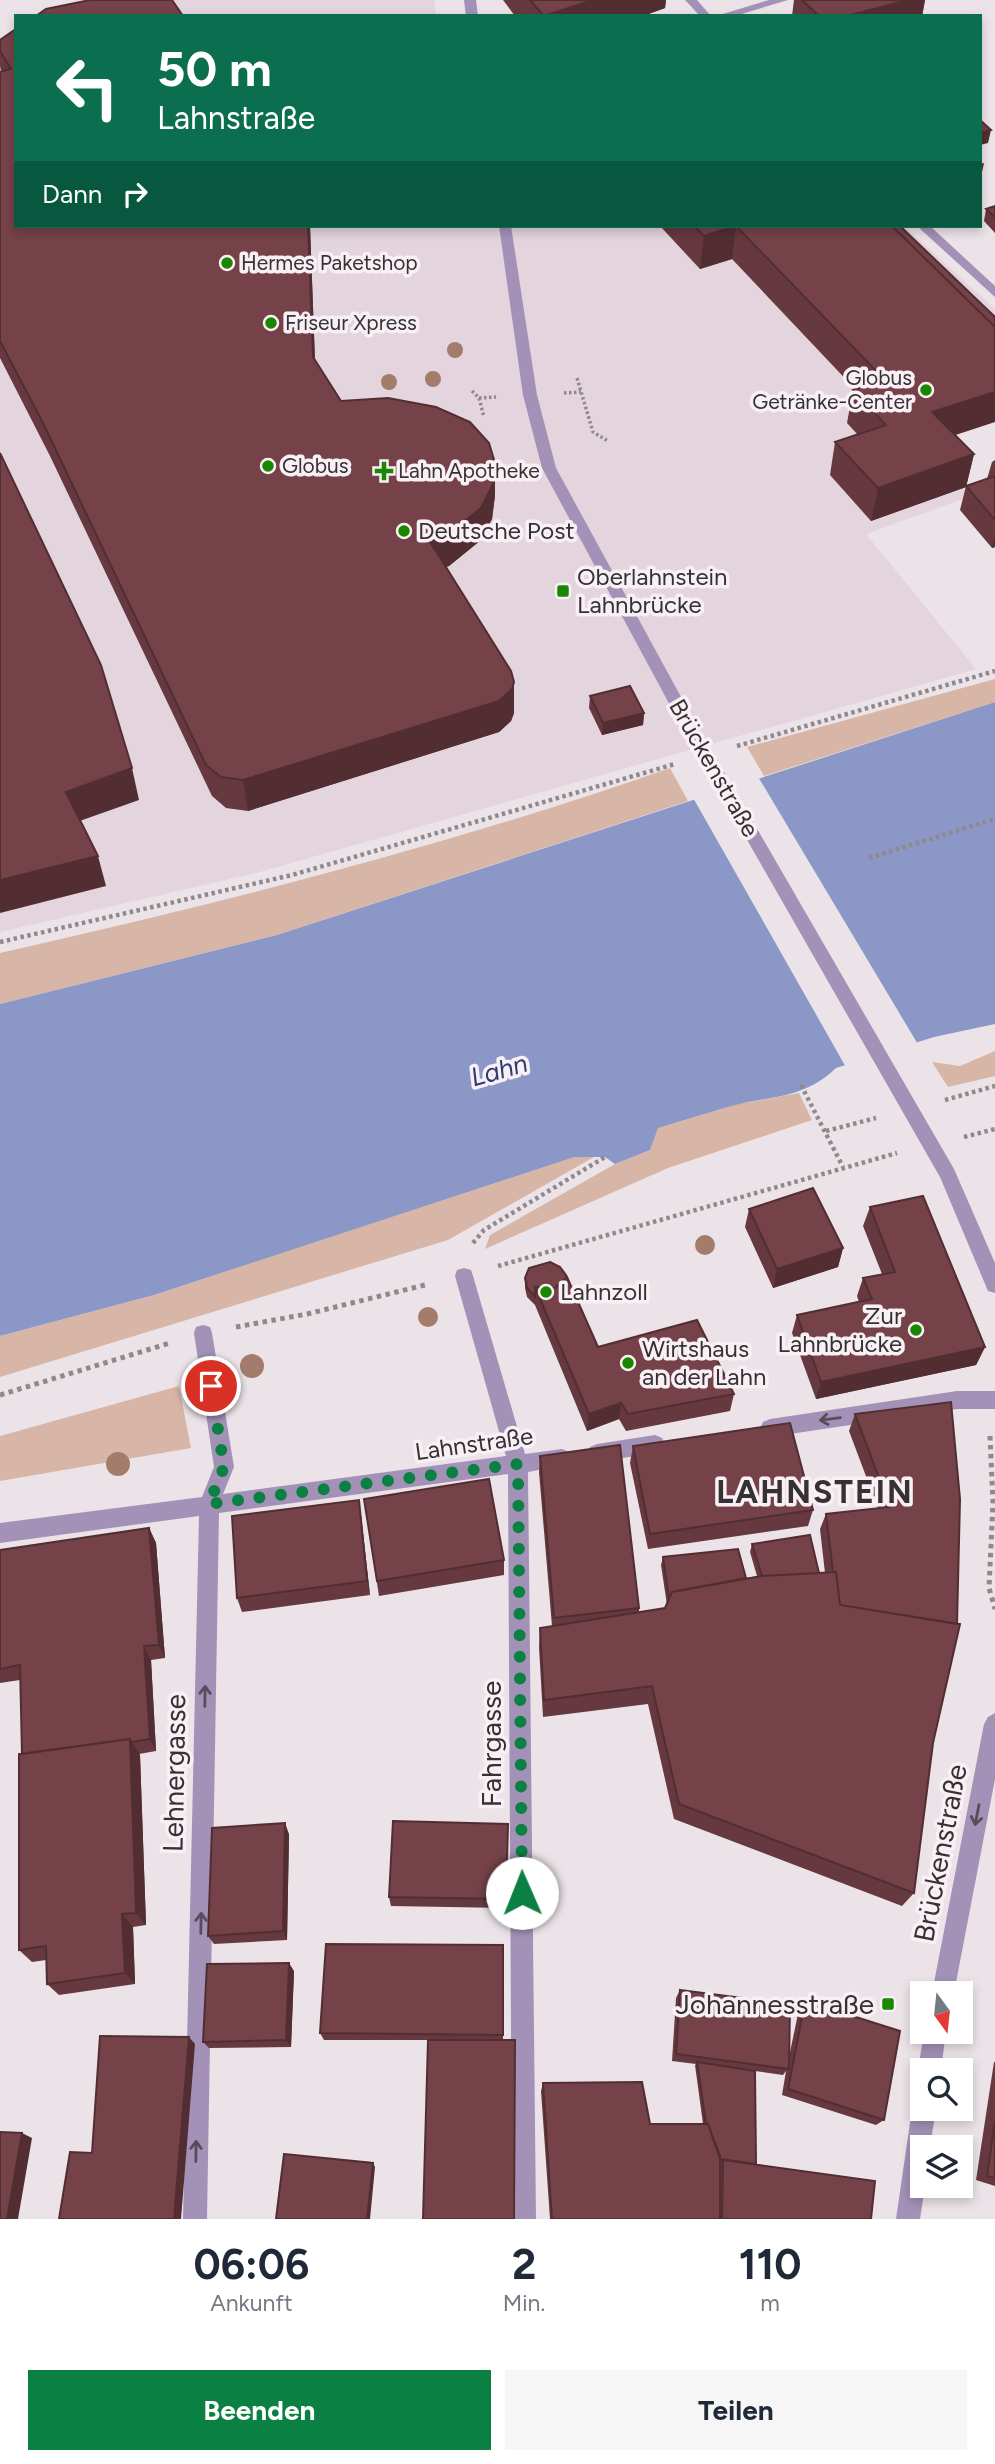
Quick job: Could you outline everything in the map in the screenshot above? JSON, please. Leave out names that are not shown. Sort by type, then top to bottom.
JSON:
[{"type":"street","points":[[691,0],[704,14]]},
{"type":"street","points":[[730,14],[782,0]]},
{"type":"street","name":"Brückenstraße","points":[[505,228],[530,395],[549,468],[679,707],[948,1174],[995,1285]]},
{"type":"street","points":[[925,228],[995,293]]},
{"type":"street","name":"Fahrgasse","points":[[472,1273],[518,1464],[524,2219]]},
{"type":"street","name":"Lehnergasse","points":[[195,2219],[209,1504],[224,1467],[203,1332]]},
{"type":"street","points":[[751,1430],[992,1399]]},
{"type":"street","name":"Lahnstraße","points":[[0,1533],[669,1442]]},
{"type":"street","name":"Brückenstraße","points":[[945,1981],[995,1724]]},
{"type":"street","points":[[908,2219],[922,2121]]},
{"type":"path","points":[[577,378],[593,432],[608,441]]},
{"type":"path","points":[[472,391],[479,398],[484,417]]},
{"type":"path","points":[[730,748],[995,671]]},
{"type":"path","points":[[0,942],[292,874],[677,763]]},
{"type":"path","points":[[869,858],[995,819]]},
{"type":"path","points":[[801,1085],[843,1167]]},
{"type":"path","points":[[957,1138],[995,1129]]},
{"type":"path","points":[[605,1157],[484,1230],[472,1241],[472,1273],[906,1151]]},
{"type":"path","points":[[992,1399],[992,1589],[995,1609]]},
{"type":"shaded area","points":[[107,0],[434,0],[436,14],[86,14]]},
{"type":"shaded area","points":[[0,72],[14,228],[906,228],[995,309],[995,422],[925,445],[974,495],[866,534],[976,669],[256,873],[0,932]]},
{"type":"shaded area","points":[[995,679],[995,702],[764,776],[747,747]]},
{"type":"shaded area","points":[[670,768],[688,801],[277,935],[0,1004],[0,953],[338,870],[505,822]]},
{"type":"shaded area","points":[[995,1051],[995,1076],[948,1087],[932,1062],[960,1066]]},
{"type":"shaded area","points":[[799,1093],[812,1120],[668,1168],[485,1249],[490,1235],[615,1164],[650,1150],[657,1128],[733,1105]]},
{"type":"shaded area","points":[[574,1156],[594,1157],[448,1240],[0,1377],[0,1336],[154,1295]]},
{"type":"shaded area","points":[[179,1386],[191,1448],[0,1481],[0,1436]]},
{"type":"water","name":"Lahn","points":[[995,702],[995,1024],[934,1037],[836,1068],[799,1091],[731,1106],[658,1128],[650,1150],[615,1164],[605,1157],[574,1157],[154,1295],[0,1336],[0,1004],[277,935]]},
{"type":"pier","points":[[757,775],[919,1046],[847,1069],[692,796]]},
{"type":"building","points":[[90,0],[172,0],[182,14],[39,14],[46,9]]},
{"type":"building","points":[[530,0],[593,0],[550,14],[542,14]]},
{"type":"building","points":[[802,0],[908,0],[855,14],[817,14]]},
{"type":"building","name":"Globus","points":[[14,30],[14,228],[308,228],[313,357],[341,401],[388,398],[436,407],[470,422],[489,443],[495,463],[492,486],[481,508],[448,534],[429,540],[511,671],[514,682],[512,689],[499,701],[243,780],[221,777],[206,765],[43,423],[0,341],[0,72],[11,69],[0,51],[0,40]]},
{"type":"building","points":[[982,122],[991,130],[982,132]]},
{"type":"building","points":[[995,206],[995,217],[986,209]]},
{"type":"building","points":[[696,228],[730,228],[704,236]]},
{"type":"building","name":"Globus Getränke-Center","points":[[738,228],[894,228],[995,327],[995,392],[932,412],[974,454],[878,488],[835,442],[886,425],[853,390],[884,379]]},
{"type":"building","points":[[894,228],[902,228],[995,317],[995,327]]},
{"type":"building","points":[[0,453],[101,665],[132,768],[66,792],[98,856],[0,880]]},
{"type":"building","points":[[995,476],[995,520],[966,486]]},
{"type":"building","points":[[630,686],[644,713],[603,723],[590,696]]},
{"type":"building","points":[[813,1188],[843,1248],[777,1269],[749,1209]]},
{"type":"building","points":[[923,1196],[985,1347],[821,1382],[797,1315],[872,1299],[863,1278],[895,1272],[870,1207]]},
{"type":"building","points":[[550,1262],[560,1267],[566,1278],[555,1288],[535,1287],[535,1296],[527,1288],[525,1278],[529,1268]]},
{"type":"building","points":[[567,1277],[598,1347],[697,1320],[734,1394],[628,1414],[621,1403],[589,1414],[535,1287],[555,1288]]},
{"type":"building","points":[[951,1402],[960,1499],[957,1624],[840,1605],[826,1514],[890,1507],[855,1414]]},
{"type":"building","points":[[790,1423],[813,1510],[650,1534],[633,1446]]},
{"type":"building","points":[[620,1445],[639,1608],[554,1618],[540,1456]]},
{"type":"building","points":[[489,1479],[504,1560],[377,1581],[364,1499]]},
{"type":"building","points":[[359,1500],[367,1581],[237,1598],[232,1516]]},
{"type":"building","points":[[149,1528],[159,1645],[144,1646],[150,1739],[132,1742],[130,1739],[22,1754],[20,1665],[0,1669],[0,1550]]},
{"type":"building","points":[[810,1535],[819,1573],[762,1576],[752,1544]]},
{"type":"building","points":[[738,1549],[746,1578],[672,1592],[669,1599],[663,1557]]},
{"type":"building","points":[[836,1572],[840,1605],[960,1624],[933,1743],[914,1893],[679,1804],[652,1686],[544,1700],[540,1628],[665,1608],[672,1592],[762,1576]]},
{"type":"building","points":[[130,1739],[136,1913],[122,1914],[125,1973],[47,1984],[46,1946],[19,1950],[19,1754]]},
{"type":"building","points":[[393,1821],[508,1824],[506,1899],[389,1897]]},
{"type":"building","points":[[285,1823],[283,1931],[208,1936],[212,1828]]},
{"type":"building","points":[[326,1944],[503,1945],[503,2035],[320,2033]]},
{"type":"building","points":[[289,1963],[286,2040],[203,2042],[207,1964]]},
{"type":"building","points":[[680,1990],[790,2004],[789,2069],[676,2054]]},
{"type":"building","points":[[805,2001],[900,2031],[884,2120],[788,2089]]},
{"type":"building","points":[[100,2036],[189,2037],[174,2219],[59,2219],[70,2152],[92,2153]]},
{"type":"building","points":[[428,2040],[515,2040],[514,2219],[423,2219]]},
{"type":"building","points":[[697,2062],[755,2071],[756,2164],[720,2159],[706,2124]]},
{"type":"building","points":[[642,2082],[650,2124],[708,2124],[720,2156],[720,2219],[552,2219],[543,2083]]},
{"type":"building","points":[[995,2121],[995,2178],[987,2176]]},
{"type":"building","points":[[0,2132],[22,2133],[7,2219],[0,2219]]},
{"type":"building","points":[[284,2154],[373,2163],[367,2219],[276,2219]]},
{"type":"building","points":[[723,2160],[875,2181],[871,2219],[722,2219]]},
{"type":"place","name":"Hermes Paketshop","points":[[227,263]]},
{"type":"place","name":"Friseur Xpress","points":[[271,323]]},
{"type":"place","name":"Globus Getränke-Center","points":[[926,390]]},
{"type":"place","name":"Globus","points":[[268,466]]},
{"type":"place","name":"Lahn Apotheke","points":[[384,471]]},
{"type":"place","name":"Deutsche Post","points":[[404,531]]},
{"type":"place","name":"Oberlahnstein Lahnbrücke","points":[[563,591]]},
{"type":"place","name":"Lahnzoll","points":[[546,1292]]},
{"type":"place","name":"Zur Lahnbrücke","points":[[916,1330]]},
{"type":"place","name":"Wirtshaus an der Lahn","points":[[628,1363]]},
{"type":"place","name":"Johannesstraße","points":[[888,2004]]},
{"type":"district","name":"LAHNSTEIN","points":[[815,1492]]},
{"type":"route","points":[[211,1386],[224,1467],[209,1504],[518,1464],[522,1893]]}]
